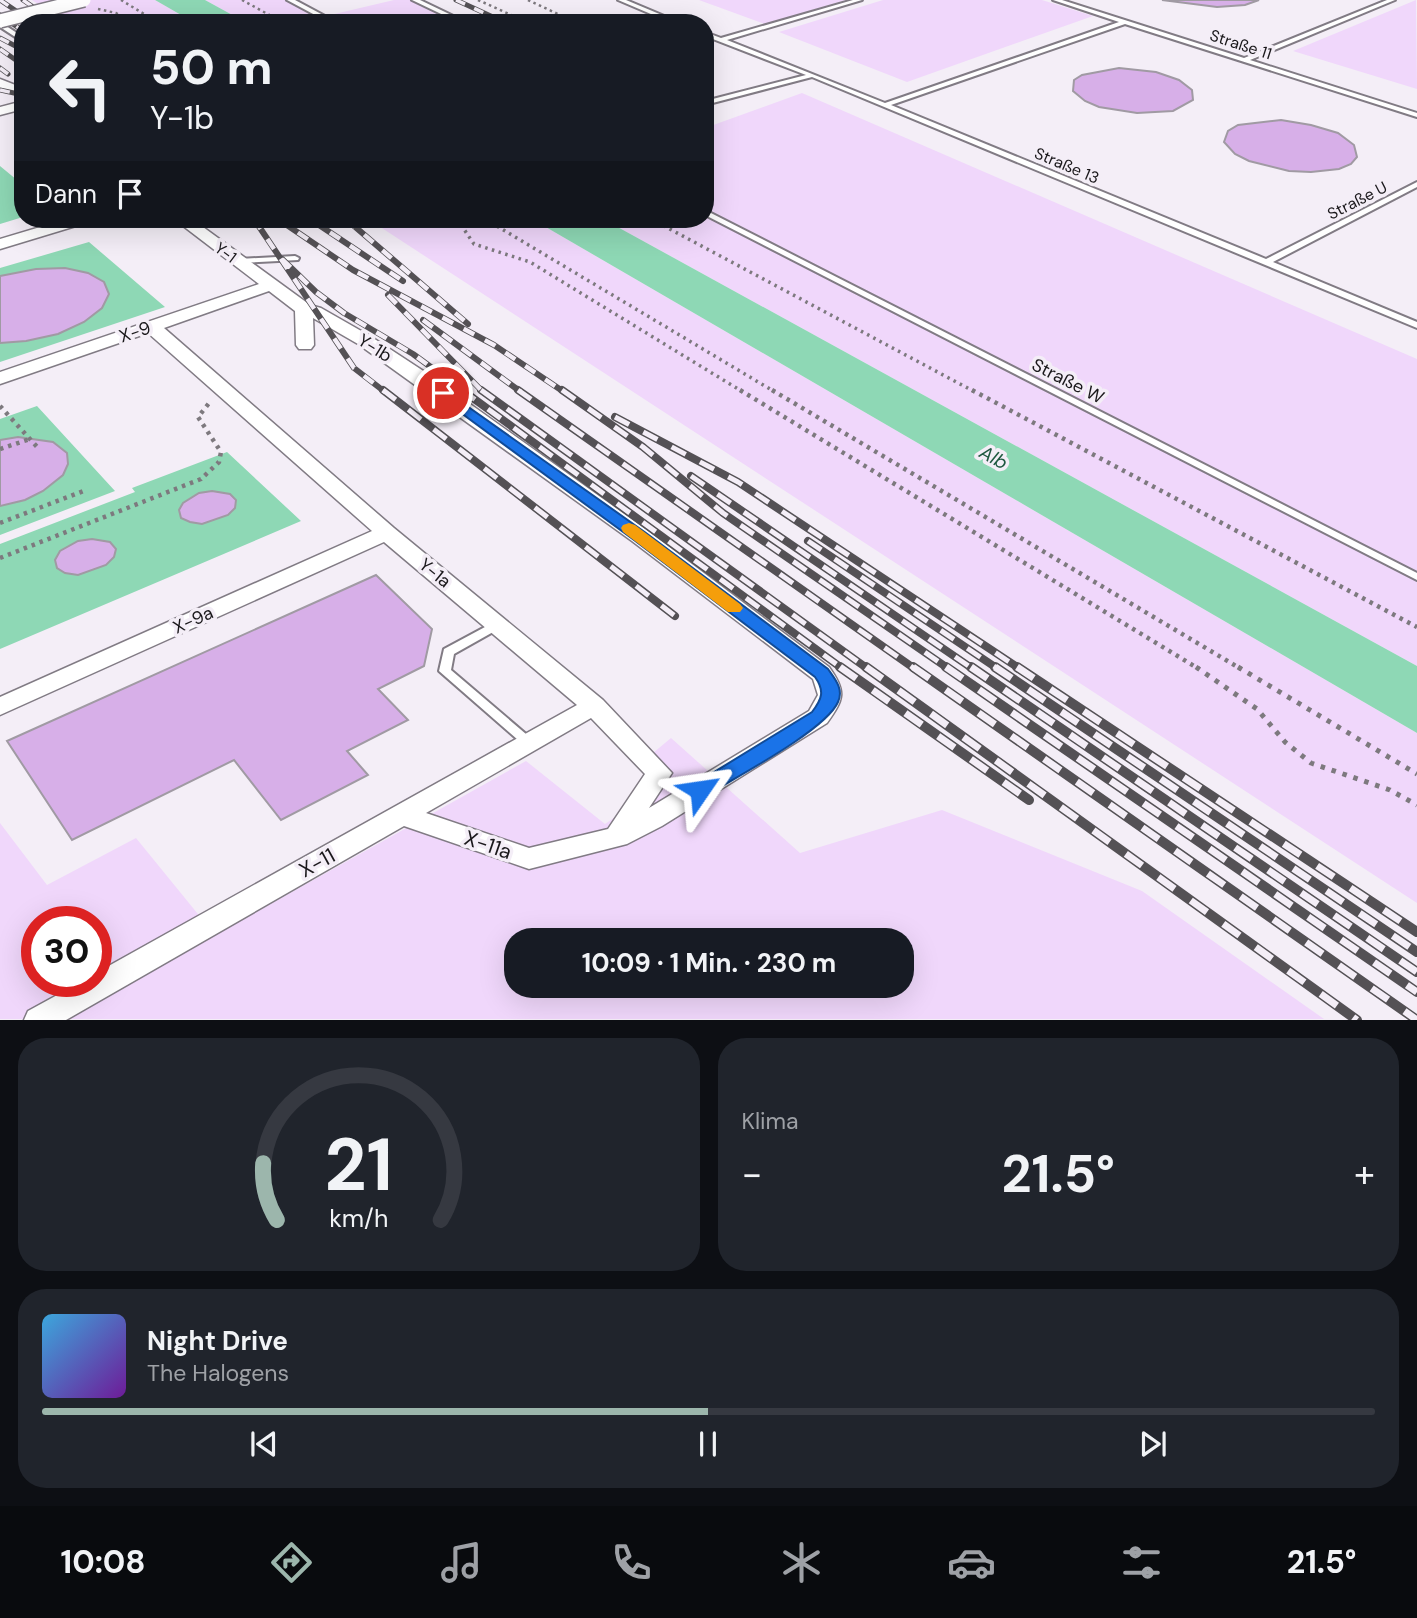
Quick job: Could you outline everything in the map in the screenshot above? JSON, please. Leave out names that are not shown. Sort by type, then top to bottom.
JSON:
[{"type":"street","points":[[42,14],[88,4]]},
{"type":"street","points":[[0,244],[53,228]]},
{"type":"street","name":"Y-1","points":[[194,228],[271,285]]},
{"type":"street","name":"Y-1b","points":[[271,285],[304,309],[315,312],[364,340],[421,378],[640,536],[821,673],[831,687],[830,701],[818,717],[653,819],[617,836]]},
{"type":"street","name":"X-9","points":[[0,378],[271,285]]},
{"type":"street","points":[[304,309],[305,345]]},
{"type":"street","name":"Y-1a","points":[[151,326],[386,533],[594,706],[659,773],[617,836]]},
{"type":"street","name":"X-9a","points":[[0,707],[386,533]]},
{"type":"street","name":"X-11","points":[[39,1020],[594,706]]},
{"type":"street","name":"X-11a","points":[[401,815],[529,859],[617,836]]},
{"type":"lane","points":[[290,0],[317,14]]},
{"type":"lane","points":[[415,0],[445,14]]},
{"type":"lane","points":[[621,0],[656,14]]},
{"type":"lane","points":[[721,40],[859,0]]},
{"type":"lane","name":"Straße 11","points":[[1056,0],[1417,115]]},
{"type":"lane","points":[[1244,60],[1392,0]]},
{"type":"lane","points":[[885,105],[1125,22]]},
{"type":"lane","name":"Straße 13","points":[[714,37],[813,75],[1417,325]]},
{"type":"lane","points":[[714,101],[813,75]]},
{"type":"lane","name":"Straße U","points":[[1265,263],[1417,184]]},
{"type":"lane","name":"Straße W","points":[[714,217],[1417,577]]},
{"type":"lane","points":[[239,261],[295,258]]},
{"type":"lane","points":[[498,624],[448,652],[445,671],[528,743]]},
{"type":"path","points":[[121,0],[144,14]]},
{"type":"path","points":[[242,0],[268,14]]},
{"type":"path","points":[[478,0],[508,14]]},
{"type":"path","points":[[528,0],[558,14]]},
{"type":"path","points":[[88,4],[118,14]]},
{"type":"path","points":[[463,228],[474,244],[530,261],[1220,682],[1257,709],[1285,742],[1311,763],[1390,790],[1417,805]]},
{"type":"path","points":[[500,228],[1417,774]]},
{"type":"path","points":[[668,228],[1417,627]]},
{"type":"path","points":[[0,558],[201,479],[219,462],[220,452],[198,417],[212,400],[225,392]]},
{"type":"path","points":[[0,406],[39,449]]},
{"type":"path","points":[[0,449],[30,439]]},
{"type":"path","points":[[0,523],[86,490]]},
{"type":"shaded area","points":[[32,0],[155,0],[179,14],[53,14]]},
{"type":"shaded area","points":[[205,0],[294,0],[322,14],[231,14]]},
{"type":"shaded area","points":[[394,0],[411,0],[443,14],[334,14]]},
{"type":"shaded area","points":[[699,0],[846,0],[765,24]]},
{"type":"shaded area","points":[[883,0],[1042,0],[1093,16],[907,82],[779,32]]},
{"type":"shaded area","points":[[1416,0],[1417,89],[1293,51]]},
{"type":"shaded area","points":[[802,93],[1417,359],[1417,666],[619,228],[714,228],[714,125]]},
{"type":"shaded area","points":[[382,228],[547,228],[1417,733],[1417,903]]},
{"type":"shaded area","points":[[671,738],[800,853],[942,810],[1142,891],[1324,1019],[0,1019],[0,823],[47,885],[136,838],[215,935],[526,761],[605,824],[666,782],[653,753]]},
{"type":"water","points":[[155,0],[205,0],[231,14],[179,14]]},
{"type":"water","points":[[0,166],[14,178],[14,220],[0,224]]},
{"type":"water","name":"Alb","points":[[547,228],[619,228],[1417,666],[1417,733]]},
{"type":"water","points":[[89,242],[165,307],[0,362],[0,268]]},
{"type":"water","points":[[37,406],[115,491],[0,535],[0,419]]},
{"type":"water","points":[[227,452],[301,521],[0,649],[0,544],[135,492],[132,488]]},
{"type":"building","points":[[1162,0],[1259,0],[1245,5],[1217,7]]},
{"type":"building","points":[[1119,68],[1156,72],[1179,80],[1192,90],[1193,100],[1173,111],[1137,113],[1099,107],[1085,101],[1073,91],[1074,80],[1082,75]]},
{"type":"building","points":[[1281,120],[1338,133],[1354,145],[1357,157],[1351,164],[1339,169],[1289,171],[1249,161],[1235,154],[1224,142],[1228,131],[1238,125]]},
{"type":"building","points":[[65,268],[88,273],[104,282],[109,294],[102,308],[84,322],[58,334],[0,343],[0,276],[36,269]]},
{"type":"building","points":[[18,437],[53,442],[67,453],[68,464],[63,475],[43,491],[25,500],[0,506],[0,440]]},
{"type":"building","points":[[212,491],[230,494],[236,500],[235,508],[228,515],[202,524],[181,518],[179,510],[183,503],[199,493]]},
{"type":"building","points":[[92,539],[110,542],[116,549],[114,557],[106,565],[78,575],[65,573],[57,568],[55,560],[60,551],[78,541]]},
{"type":"building","points":[[376,575],[432,629],[424,666],[378,689],[408,720],[347,751],[368,775],[281,820],[234,760],[72,840],[7,741]]},
{"type":"railway","points":[[0,0],[21,14]]},
{"type":"railway","points":[[23,0],[43,14]]},
{"type":"railway","points":[[456,0],[486,14]]},
{"type":"railway","points":[[0,15],[14,25]]},
{"type":"railway","points":[[0,38],[14,45]]},
{"type":"railway","points":[[0,49],[14,59]]},
{"type":"railway","points":[[0,68],[8,74]]},
{"type":"railway","points":[[0,90],[14,93]]},
{"type":"railway","points":[[260,228],[354,368],[385,392]]},
{"type":"railway","points":[[291,228],[353,270],[494,345],[564,392]]},
{"type":"railway","points":[[324,228],[403,281]]},
{"type":"railway","points":[[356,228],[468,324]]},
{"type":"railway","points":[[282,259],[316,292],[344,313],[413,354],[465,392]]},
{"type":"railway","points":[[388,295],[481,390]]},
{"type":"railway","points":[[423,320],[521,392]]},
{"type":"railway","points":[[383,390],[675,616]]},
{"type":"railway","points":[[462,390],[843,669]]},
{"type":"railway","points":[[481,390],[868,669]]},
{"type":"railway","points":[[518,390],[915,669]]},
{"type":"railway","points":[[562,390],[643,447],[723,513],[949,669]]},
{"type":"railway","points":[[615,417],[738,482],[1020,669]]},
{"type":"railway","points":[[691,476],[973,669]]},
{"type":"railway","points":[[808,541],[998,669]]},
{"type":"railway","points":[[840,667],[1029,800]]},
{"type":"railway","points":[[866,667],[1357,1020]]},
{"type":"railway","points":[[913,667],[1417,1020]]},
{"type":"railway","points":[[946,667],[1417,992]]},
{"type":"railway","points":[[971,667],[1417,972]]},
{"type":"railway","points":[[995,667],[1417,952]]},
{"type":"railway","points":[[1017,667],[1417,932]]},
{"type":"slow traffic","points":[[629,528],[734,608]]},
{"type":"route","points":[[443,393],[640,536],[821,673],[831,687],[830,701],[818,717],[700,790]]}]
